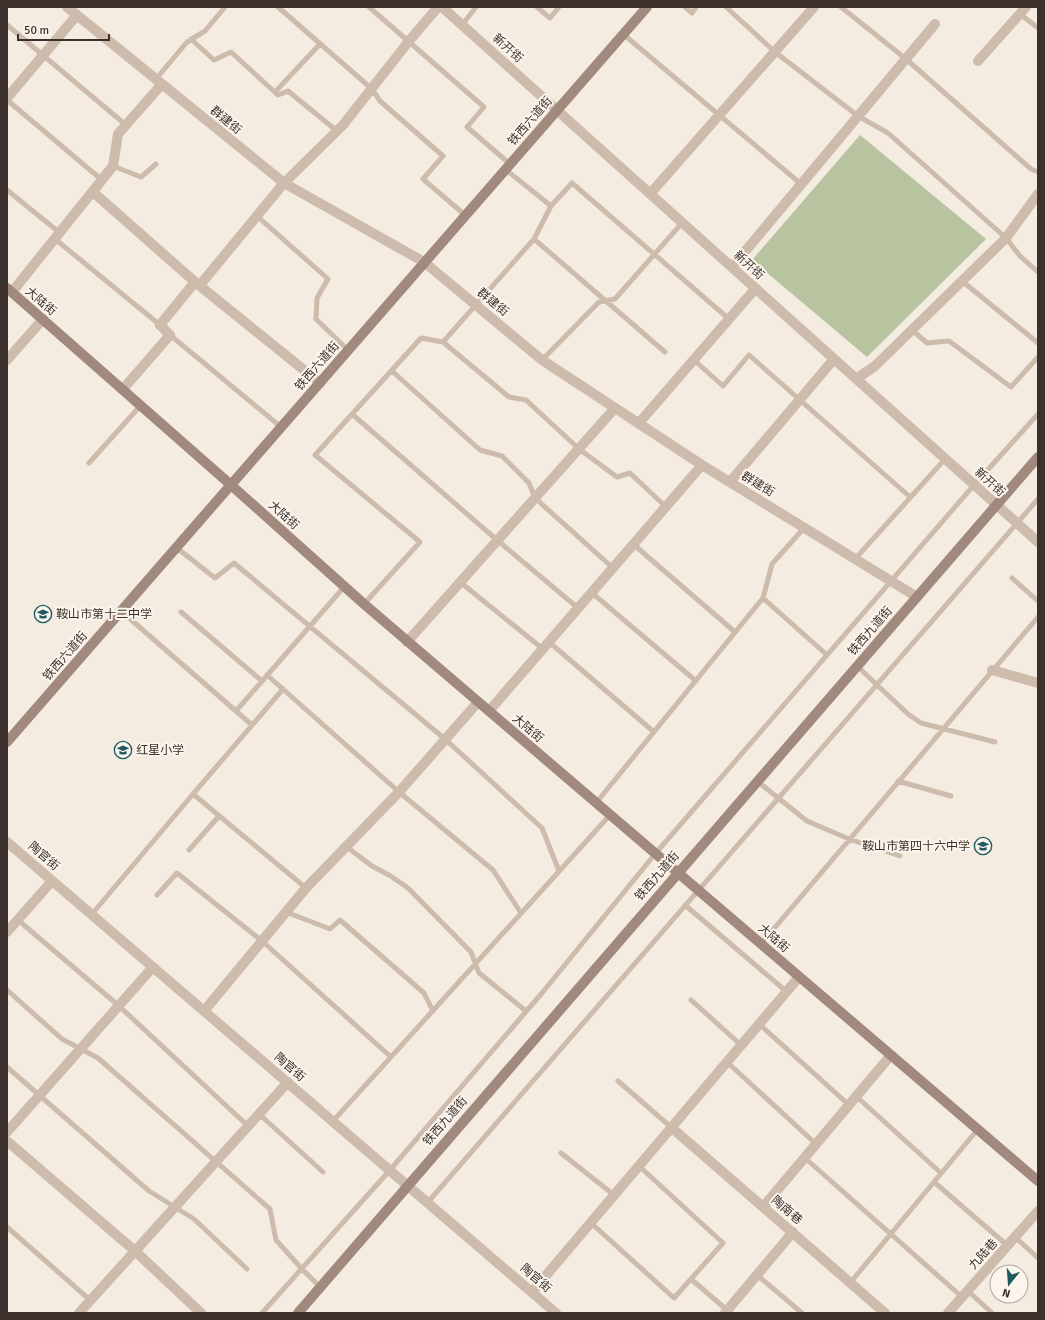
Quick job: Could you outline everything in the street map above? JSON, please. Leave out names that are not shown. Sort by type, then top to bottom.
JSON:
[{"type":"main road","name":"铁西六道街","points":[[7,742],[646,7]]},
{"type":"main road","name":"大陆街","points":[[9,290],[232,485],[407,642],[1038,1181]]},
{"type":"main road","name":"铁西九道街","points":[[298,1313],[407,1185],[1038,457]]},
{"type":"street","name":"群建街","points":[[67,7],[284,183],[424,262],[542,360],[702,465],[917,597]]},
{"type":"street","points":[[122,389],[170,335],[160,325],[257,216],[284,183],[337,131],[438,7]]},
{"type":"street","name":"新开街","points":[[442,7],[1038,542]]},
{"type":"street","points":[[650,194],[814,7]]},
{"type":"street","points":[[978,60],[1023,10]]},
{"type":"street","points":[[7,99],[77,15]]},
{"type":"street","points":[[732,267],[935,24]]},
{"type":"street","points":[[9,290],[57,236],[113,166],[118,134],[159,81]]},
{"type":"street","points":[[93,192],[197,284],[320,383]]},
{"type":"street","points":[[856,379],[875,366],[1006,238],[1038,194]]},
{"type":"street","points":[[639,424],[755,289]]},
{"type":"street","points":[[7,360],[43,319]]},
{"type":"street","points":[[730,482],[834,359]]},
{"type":"street","points":[[407,642],[615,408]]},
{"type":"street","points":[[489,712],[702,465]]},
{"type":"street","points":[[992,670],[1038,683]]},
{"type":"street","points":[[204,1011],[306,888],[399,792],[478,702]]},
{"type":"street","name":"陶官街","points":[[7,842],[556,1313]]},
{"type":"street","points":[[11,926],[52,880]]},
{"type":"street","points":[[7,1132],[153,967]]},
{"type":"street","points":[[532,1292],[799,977]]},
{"type":"street","points":[[763,1207],[891,1055]]},
{"type":"street","points":[[79,1313],[288,1082]]},
{"type":"street","name":"陶南巷","points":[[672,1128],[886,1313]]},
{"type":"street","points":[[7,1141],[135,1250],[201,1313]]},
{"type":"street","name":"九陆巷","points":[[948,1313],[1038,1211]]},
{"type":"street","points":[[726,1312],[793,1232]]},
{"type":"lane","points":[[159,81],[187,42],[205,30],[226,7]]},
{"type":"lane","points":[[278,7],[372,89],[380,101],[443,156],[423,179],[465,215]]},
{"type":"lane","points":[[370,7],[484,107],[467,127],[507,167],[551,206]]},
{"type":"lane","points":[[462,24],[476,7]]},
{"type":"lane","points":[[537,7],[550,18],[559,7]]},
{"type":"lane","points":[[685,7],[692,13],[696,7]]},
{"type":"lane","points":[[726,7],[775,52],[858,116],[888,133],[1006,238],[1020,256],[1038,272]]},
{"type":"lane","points":[[841,7],[906,59],[1031,169],[1038,172]]},
{"type":"lane","points":[[1023,10],[1038,28]]},
{"type":"lane","points":[[7,25],[126,125]]},
{"type":"lane","points":[[623,34],[801,184]]},
{"type":"lane","points":[[191,39],[214,60],[231,52],[278,95],[288,91],[337,131]]},
{"type":"lane","points":[[275,92],[320,44]]},
{"type":"lane","points":[[7,99],[102,180]]},
{"type":"lane","points":[[113,166],[141,178],[156,164]]},
{"type":"lane","points":[[443,342],[534,239],[551,206],[572,183],[728,319]]},
{"type":"lane","points":[[7,190],[57,236],[160,325]]},
{"type":"lane","points":[[257,216],[328,279],[317,298],[316,319],[348,350]]},
{"type":"lane","points":[[542,360],[599,302],[615,299],[682,223]]},
{"type":"lane","points":[[534,239],[665,352]]},
{"type":"lane","points":[[962,281],[1038,343]]},
{"type":"lane","points":[[912,330],[927,343],[949,341],[1012,387],[1038,357]]},
{"type":"lane","points":[[170,335],[281,428]]},
{"type":"lane","points":[[364,604],[420,542],[315,455],[422,338],[443,342],[509,397],[526,400],[579,449],[617,477],[630,473],[666,507]]},
{"type":"lane","points":[[694,360],[723,386],[749,355],[910,497]]},
{"type":"lane","points":[[392,371],[480,450],[502,456],[528,483],[535,498],[613,568]]},
{"type":"lane","points":[[89,463],[141,406]]},
{"type":"lane","points":[[352,414],[578,608]]},
{"type":"lane","points":[[262,1313],[390,1170],[526,1011],[655,854],[974,485],[1038,414]]},
{"type":"lane","points":[[855,559],[945,459]]},
{"type":"lane","points":[[428,1202],[1038,499]]},
{"type":"lane","points":[[596,803],[763,598],[772,564],[804,528]]},
{"type":"lane","points":[[633,544],[735,632]]},
{"type":"lane","points":[[177,548],[215,578],[234,563],[445,739],[542,828],[559,871]]},
{"type":"lane","points":[[1012,578],[1038,602]]},
{"type":"lane","points":[[460,582],[546,645],[654,732]]},
{"type":"lane","points":[[236,711],[344,587]]},
{"type":"lane","points":[[592,593],[696,681]]},
{"type":"lane","points":[[763,598],[827,655]]},
{"type":"lane","points":[[121,611],[252,725]]},
{"type":"lane","points":[[181,612],[262,681]]},
{"type":"lane","points":[[761,944],[1038,617]]},
{"type":"lane","points":[[857,666],[908,714],[921,724],[995,742]]},
{"type":"lane","points":[[267,675],[399,792],[493,870],[521,913]]},
{"type":"lane","points":[[92,914],[283,689]]},
{"type":"lane","points":[[757,781],[807,821],[849,839],[900,856]]},
{"type":"lane","points":[[898,781],[951,796]]},
{"type":"lane","points":[[193,794],[306,888]]},
{"type":"lane","points":[[333,1121],[610,815]]},
{"type":"lane","points":[[189,850],[219,816]]},
{"type":"lane","points":[[347,847],[372,866],[408,888],[471,952],[479,973],[526,1011]]},
{"type":"lane","points":[[157,894],[177,873],[262,941],[391,1057]]},
{"type":"lane","points":[[685,905],[786,992]]},
{"type":"lane","points":[[286,912],[330,929],[340,920],[424,993],[433,1011]]},
{"type":"lane","points":[[11,926],[120,1006],[248,1126]]},
{"type":"lane","points":[[7,990],[62,1039],[98,1058],[270,1209],[276,1240],[320,1287]]},
{"type":"lane","points":[[691,1000],[741,1045]]},
{"type":"lane","points":[[759,1024],[849,1105]]},
{"type":"lane","points":[[727,1062],[816,1144]]},
{"type":"lane","points":[[7,1067],[149,1191],[194,1220],[247,1269]]},
{"type":"lane","points":[[618,1081],[672,1128]]},
{"type":"lane","points":[[856,1097],[941,1173]]},
{"type":"lane","points":[[259,1114],[322,1172]]},
{"type":"lane","points":[[850,1282],[978,1129]]},
{"type":"lane","points":[[561,1153],[614,1195]]},
{"type":"lane","points":[[805,1158],[891,1233],[965,1294],[992,1313]]},
{"type":"lane","points":[[591,1223],[674,1298],[723,1243],[639,1166]]},
{"type":"lane","points":[[934,1182],[1008,1246]]},
{"type":"lane","points":[[7,1227],[90,1300]]},
{"type":"lane","points":[[1015,1238],[1038,1258]]},
{"type":"lane","points":[[757,1275],[802,1313]]},
{"type":"lane","points":[[691,1279],[726,1312]]},
{"type":"green space","points":[[860,135],[986,239],[867,357],[752,260]]},
{"type":"place","name":"鞍山市第十二中学","points":[[43,614]]},
{"type":"place","name":"红星小学","points":[[123,750]]},
{"type":"place","name":"鞍山市第四十六中学","points":[[983,846]]}]
